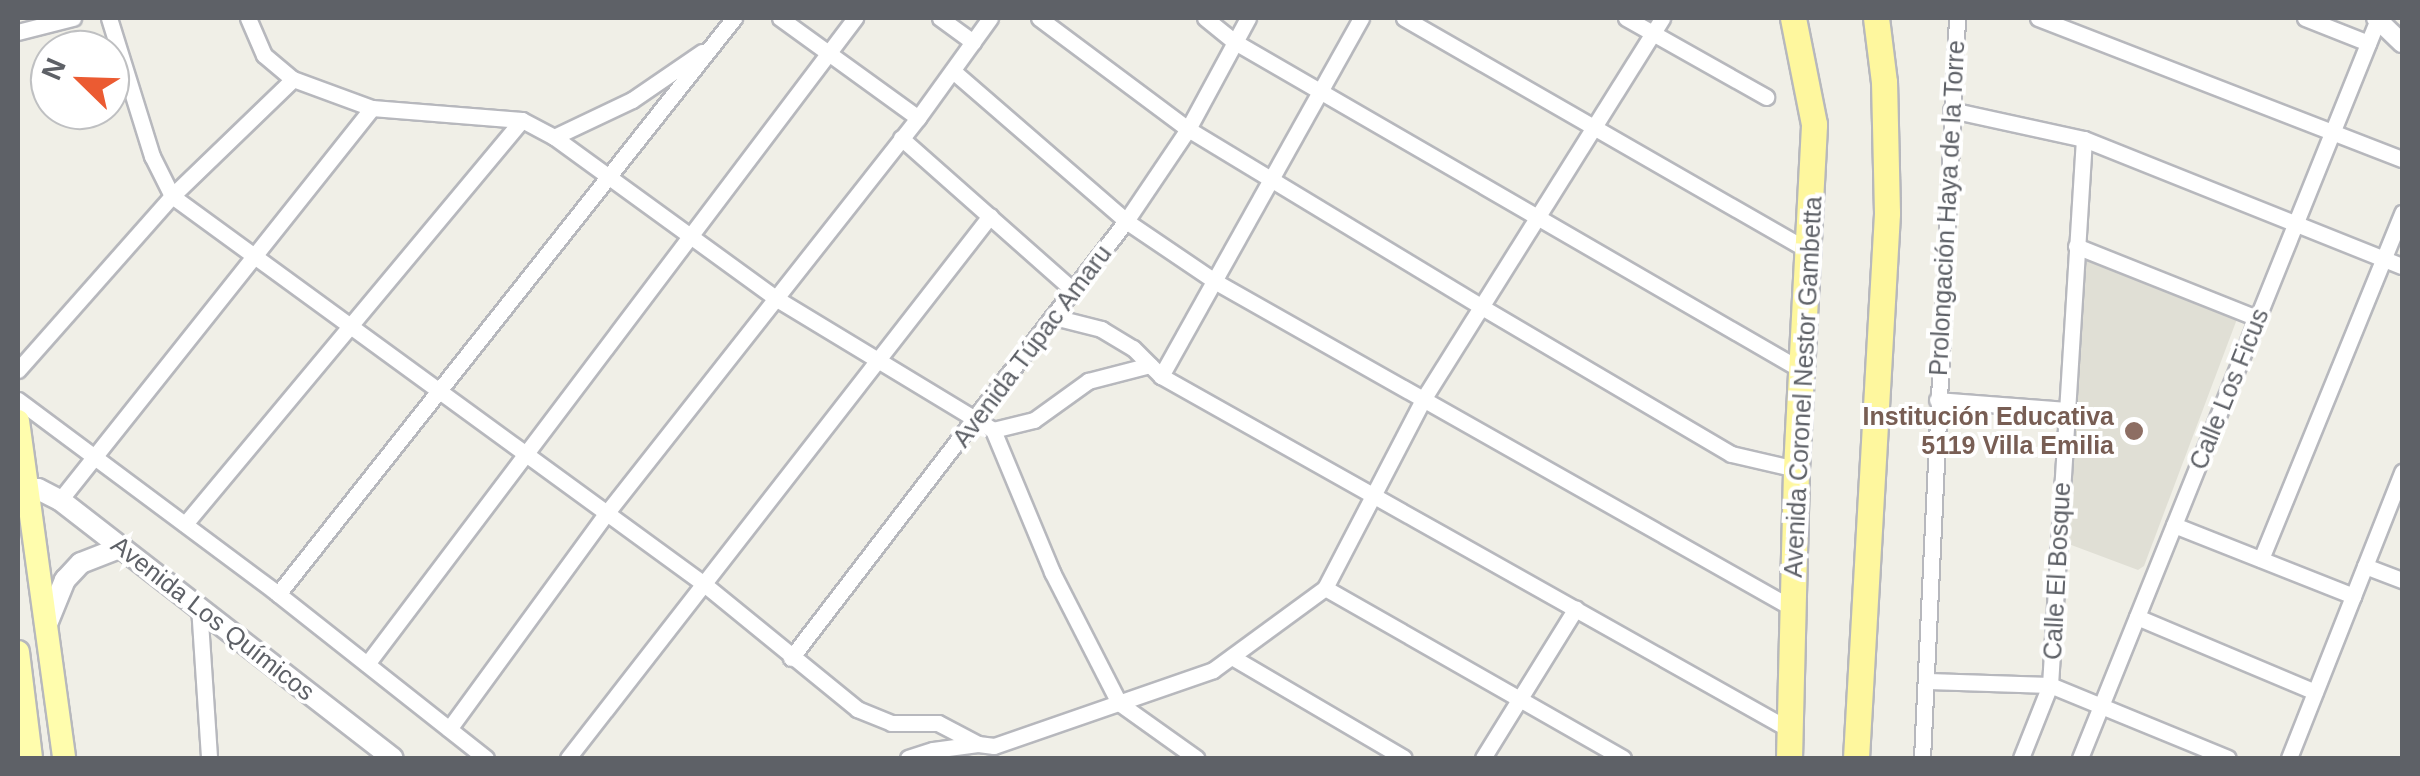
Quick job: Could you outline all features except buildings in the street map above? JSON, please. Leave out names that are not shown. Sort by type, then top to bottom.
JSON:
[{"type":"highway","name":"Avenida Coronel Nestor Gambetta","points":[[1789,758],[1796,469],[1814,124],[1793,18]]},
{"type":"highway","points":[[1856,758],[1887,213],[1884,82],[1876,18]]},
{"type":"main road","points":[[18,421],[64,758]]},
{"type":"main road","name":"Avenida Los Químicos","points":[[29,491],[38,488],[60,500],[393,758]]},
{"type":"main road","points":[[46,626],[65,580],[80,564],[122,547]]},
{"type":"main road","points":[[18,652],[31,758]]},
{"type":"street","points":[[18,32],[72,18]]},
{"type":"street","points":[[110,18],[152,156],[172,196],[347,328],[704,584],[857,709],[891,723],[938,723],[978,744]]},
{"type":"street","points":[[248,18],[264,55],[293,79],[372,108],[522,120],[554,137],[777,299],[974,422],[993,430],[1034,420],[1088,381],[1156,371],[1216,282],[1362,18]]},
{"type":"street","points":[[278,594],[734,18]]},
{"type":"street","points":[[780,18],[918,118]]},
{"type":"street","points":[[367,664],[855,18]]},
{"type":"street","points":[[940,18],[972,42]]},
{"type":"street","points":[[450,729],[605,516],[918,118],[990,18]]},
{"type":"street","points":[[1040,18],[1188,129],[1480,306],[1731,454],[1796,469]]},
{"type":"street","points":[[1205,18],[1235,42],[1803,372]]},
{"type":"street","name":"Avenida Túpac Amaru","points":[[792,658],[1126,220],[1188,129],[1248,18]]},
{"type":"street","points":[[1404,18],[1808,252]]},
{"type":"street","points":[[1626,18],[1766,97]]},
{"type":"street","points":[[908,758],[933,750],[1012,743],[1213,670],[1325,588],[1424,398],[1534,216],[1662,18]]},
{"type":"street","name":"Prolongación Haya de la Torre","points":[[1922,758],[1957,18]]},
{"type":"street","points":[[2038,18],[2402,159]]},
{"type":"street","points":[[2305,18],[2368,43]]},
{"type":"street","points":[[2377,18],[2402,33]]},
{"type":"street","points":[[2377,18],[2402,43]]},
{"type":"street","name":"Calle Los Ficus","points":[[2080,758],[2377,18]]},
{"type":"street","points":[[554,137],[632,100],[717,42]]},
{"type":"street","points":[[953,70],[1126,220],[1216,282],[1794,608]]},
{"type":"street","points":[[18,370],[172,196],[293,79]]},
{"type":"street","points":[[60,500],[372,108]]},
{"type":"street","points":[[1951,110],[2084,139],[2402,266]]},
{"type":"street","points":[[184,524],[522,120]]},
{"type":"street","points":[[901,138],[1073,290]]},
{"type":"street","name":"Calle El Bosque","points":[[2021,758],[2050,685],[2084,139]]},
{"type":"street","points":[[2261,559],[2402,214]]},
{"type":"street","points":[[568,758],[990,216]]},
{"type":"street","points":[[2076,246],[2258,318]]},
{"type":"street","points":[[1054,317],[1101,329],[1133,348],[1156,371],[1792,731]]},
{"type":"street","points":[[18,400],[278,594],[486,758]]},
{"type":"street","points":[[1937,400],[2066,410]]},
{"type":"street","points":[[993,430],[1044,556],[1119,704],[1189,757]]},
{"type":"street","points":[[2289,758],[2402,472]]},
{"type":"street","points":[[2174,524],[2353,596]]},
{"type":"street","points":[[2365,566],[2402,580]]},
{"type":"street","points":[[1325,588],[1622,758]]},
{"type":"street","points":[[199,606],[209,758]]},
{"type":"street","points":[[1483,758],[1576,608]]},
{"type":"street","points":[[2137,618],[2315,692]]},
{"type":"street","points":[[1232,658],[1404,758]]},
{"type":"street","points":[[1928,681],[2050,685],[2228,758]]},
{"type":"street","points":[[21,697],[56,688]]},
{"type":"shaded area","name":"Institución Educativa 5119 Villa Emilia","points":[[2082,258],[2237,319],[2144,566],[2138,570],[2066,543]]},
{"type":"place","name":"Institución Educativa 5119 Villa Emilia","points":[[2134,431]]}]
